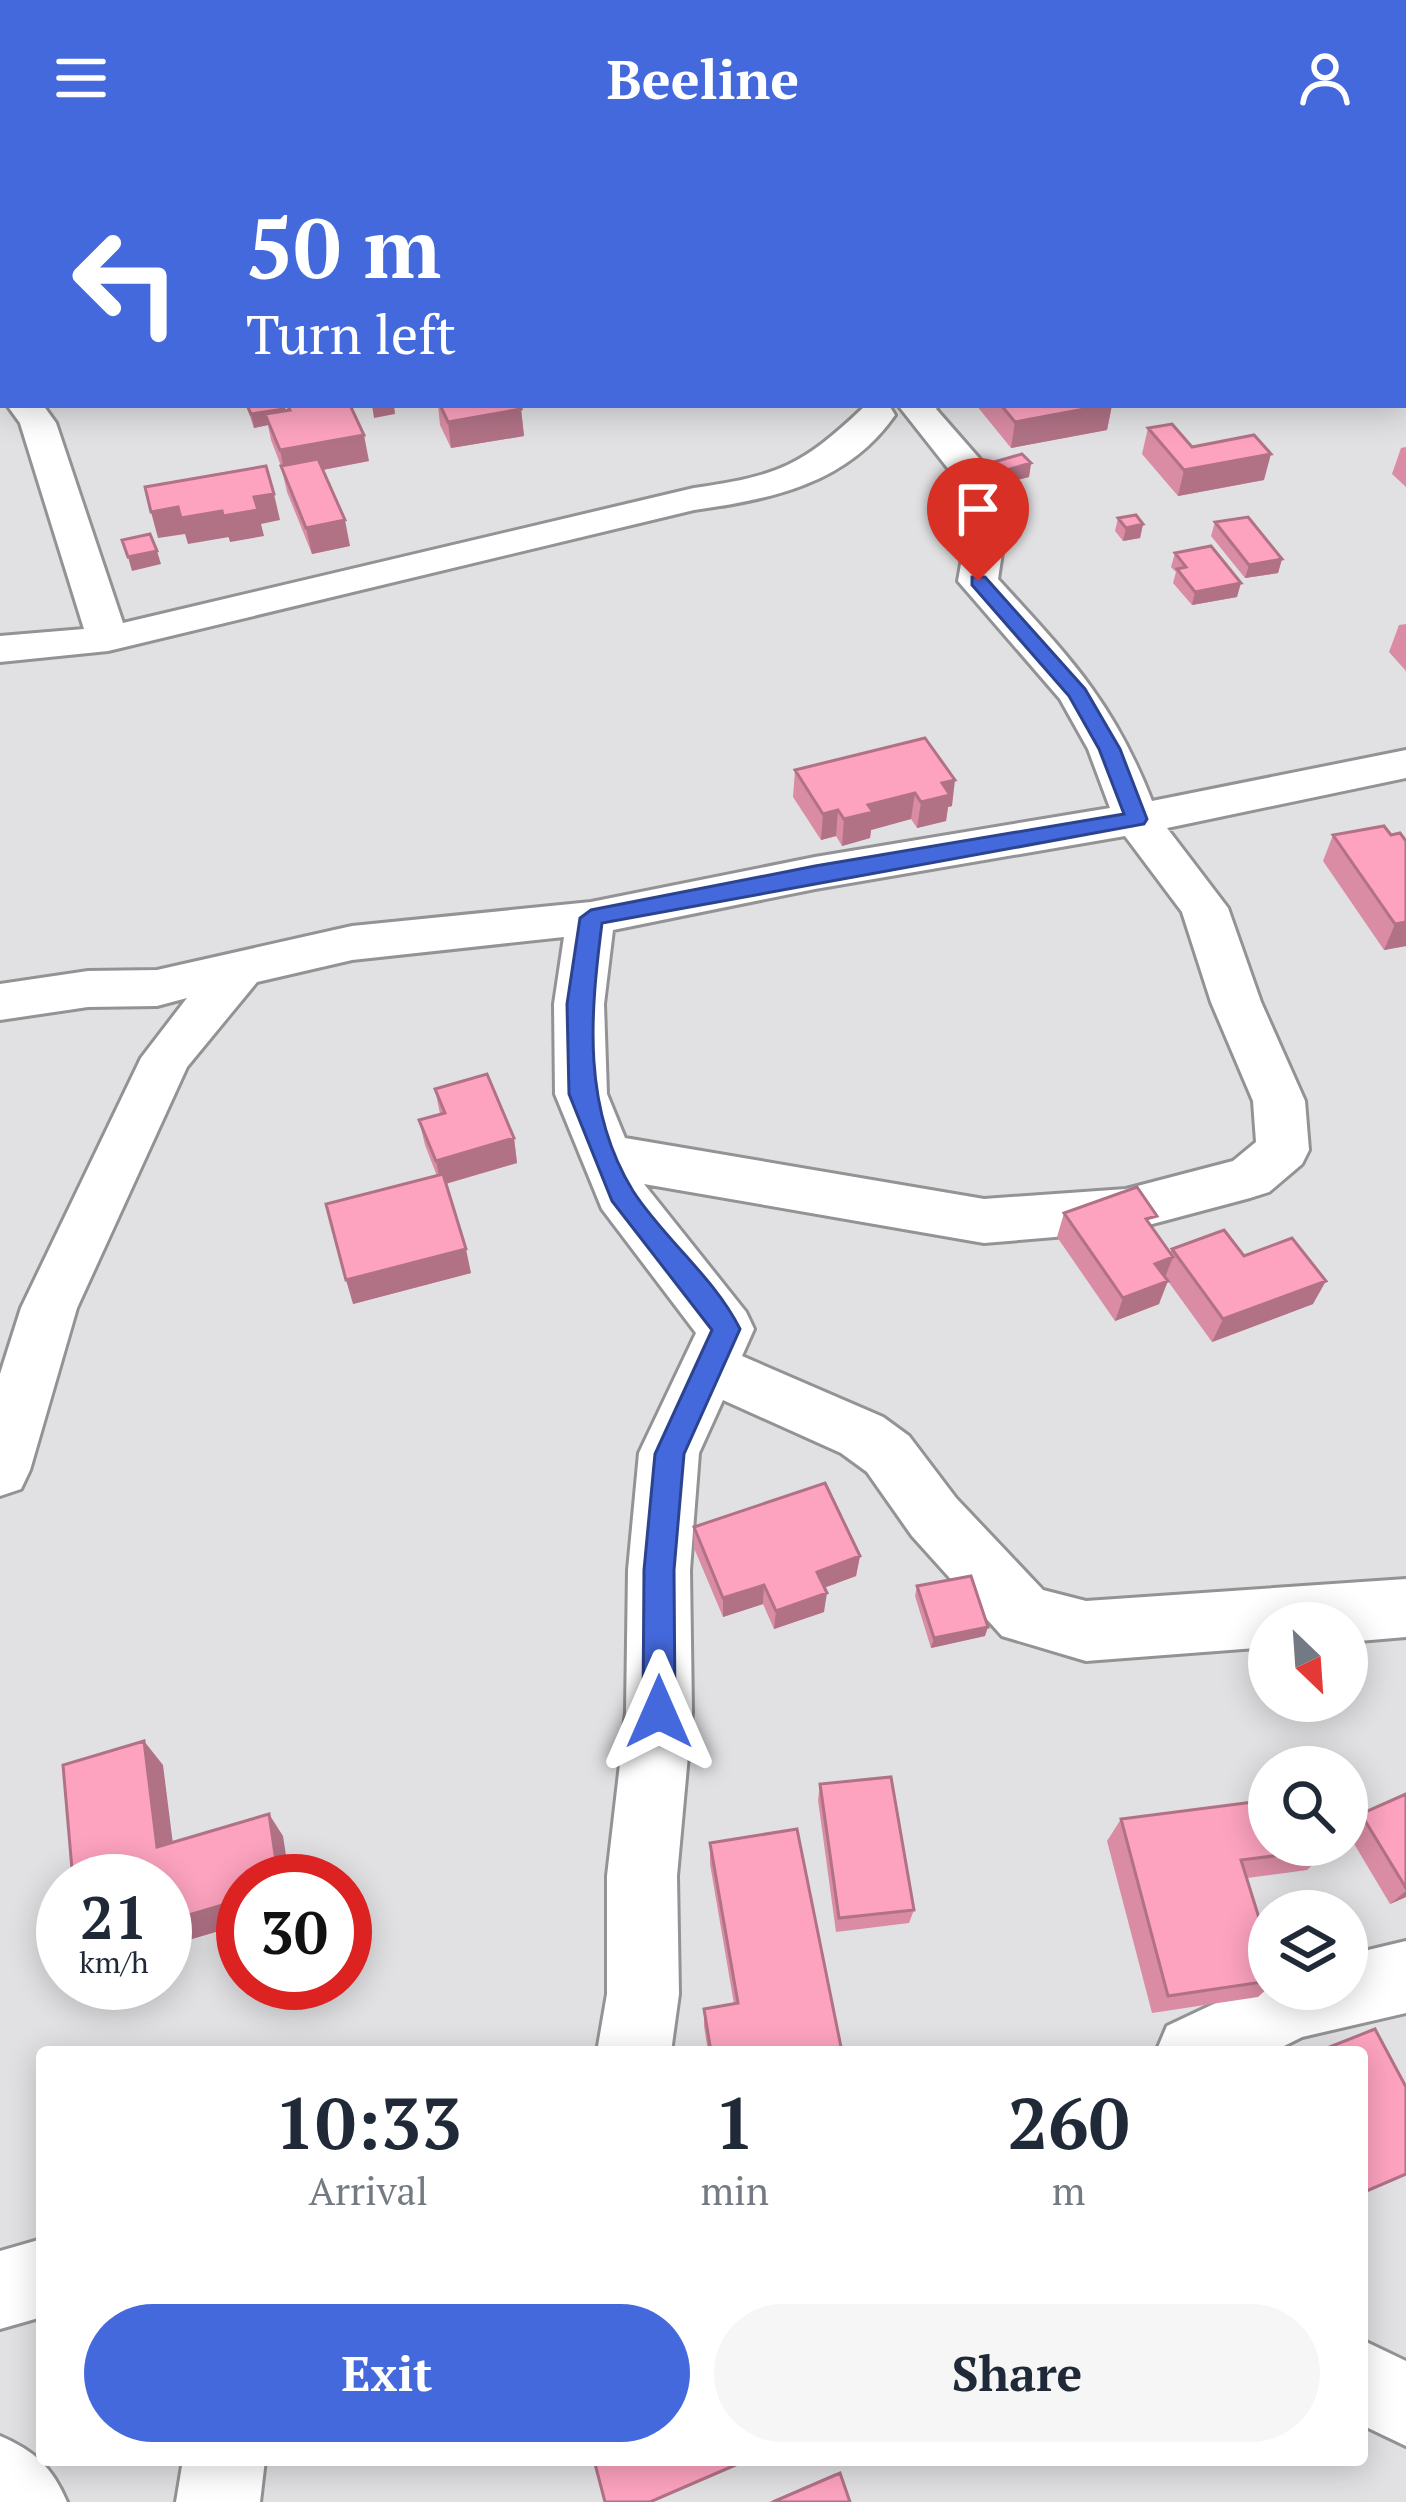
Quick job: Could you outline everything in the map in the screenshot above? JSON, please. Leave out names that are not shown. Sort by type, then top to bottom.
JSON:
[{"type":"street","points":[[27,408],[38,423],[108,639]]},
{"type":"street","points":[[0,649],[108,639],[694,499],[778,487],[826,466],[899,408],[972,472],[988,513],[978,581],[1078,693],[1110,749],[1136,819],[1204,908],[1236,1001],[1279,1101],[1283,1150],[1250,1177],[1126,1210],[983,1221],[605,1155]]},
{"type":"street","points":[[0,1002],[88,989],[157,988],[352,943],[591,918],[815,873],[1136,819],[1406,764]]},
{"type":"street","points":[[591,918],[579,1004],[581,1094],[621,1194],[726,1329],[670,1454],[659,1570],[659,1712],[642,1876],[643,1994],[635,2046]]},
{"type":"street","points":[[0,1470],[49,1308],[166,1058],[241,968]]},
{"type":"street","points":[[708,1366],[862,1435],[888,1454],[934,1517],[1024,1615],[1086,1631],[1406,1608]]},
{"type":"street","points":[[1205,2046],[1294,2003],[1406,1977]]},
{"type":"street","points":[[0,2290],[36,2280]]},
{"type":"street","points":[[1368,2384],[1406,2405]]},
{"type":"street","points":[[218,2502],[223,2466]]},
{"type":"street","points":[[0,2478],[25,2502]]},
{"type":"building","points":[[248,408],[284,409],[251,414]]},
{"type":"building","points":[[351,408],[364,435],[280,450],[265,414]]},
{"type":"building","points":[[441,408],[521,409],[448,422]]},
{"type":"building","points":[[1003,408],[1090,408],[1015,422]]},
{"type":"building","points":[[1172,424],[1192,447],[1254,435],[1271,454],[1184,470],[1148,428]]},
{"type":"building","points":[[1022,454],[1031,463],[996,473],[987,464]]},
{"type":"building","points":[[318,459],[345,520],[306,528],[281,466]]},
{"type":"building","points":[[266,466],[274,494],[254,497],[258,510],[181,518],[178,507],[151,512],[145,487]]},
{"type":"building","points":[[1136,515],[1143,524],[1126,528],[1118,518]]},
{"type":"building","points":[[1248,517],[1282,559],[1249,565],[1215,522]]},
{"type":"building","points":[[150,534],[157,551],[128,557],[122,540]]},
{"type":"building","points":[[1211,546],[1241,583],[1195,592],[1177,569],[1186,567],[1175,553]]},
{"type":"building","points":[[925,738],[955,780],[942,783],[950,795],[921,802],[915,793],[868,805],[873,812],[844,819],[838,810],[823,814],[795,770]]},
{"type":"building","points":[[1384,826],[1406,841],[1406,922],[1395,924],[1333,835]]},
{"type":"building","points":[[487,1074],[514,1138],[436,1161],[419,1120],[445,1113],[435,1089]]},
{"type":"building","points":[[443,1174],[466,1249],[346,1280],[326,1204]]},
{"type":"building","points":[[1137,1187],[1157,1216],[1146,1219],[1173,1257],[1155,1264],[1168,1281],[1123,1298],[1064,1213]]},
{"type":"building","points":[[1224,1230],[1244,1256],[1292,1238],[1326,1281],[1223,1319],[1172,1249]]},
{"type":"building","points":[[825,1483],[860,1556],[817,1572],[827,1593],[776,1611],[764,1585],[723,1598],[694,1527]]},
{"type":"building","points":[[971,1576],[988,1627],[934,1638],[917,1586]]},
{"type":"building","points":[[144,1741],[157,1847],[269,1814],[275,1854],[216,1854],[216,1907],[192,1914],[192,1854],[71,1854],[63,1765]]},
{"type":"building","points":[[891,1777],[914,1910],[839,1918],[820,1784]]},
{"type":"building","points":[[1406,1794],[1406,1888],[1368,1826],[1368,1811]]},
{"type":"building","points":[[1248,1803],[1248,1859],[1241,1860],[1250,1890],[1248,1984],[1168,1996],[1121,1819]]},
{"type":"building","points":[[797,1829],[841,2046],[710,2046],[704,2009],[738,2003],[710,1843]]},
{"type":"building","points":[[1375,2029],[1406,2087],[1406,2174],[1368,2190],[1368,2046],[1332,2046]]},
{"type":"building","points":[[596,2466],[733,2466],[650,2502],[605,2502]]},
{"type":"building","points":[[840,2473],[850,2502],[773,2502]]},
{"type":"route","points":[[659,1712],[659,1570],[670,1454],[726,1329],[621,1194],[581,1094],[579,1004],[591,918],[815,873],[1136,819],[1110,749],[1078,693],[978,581]]}]
